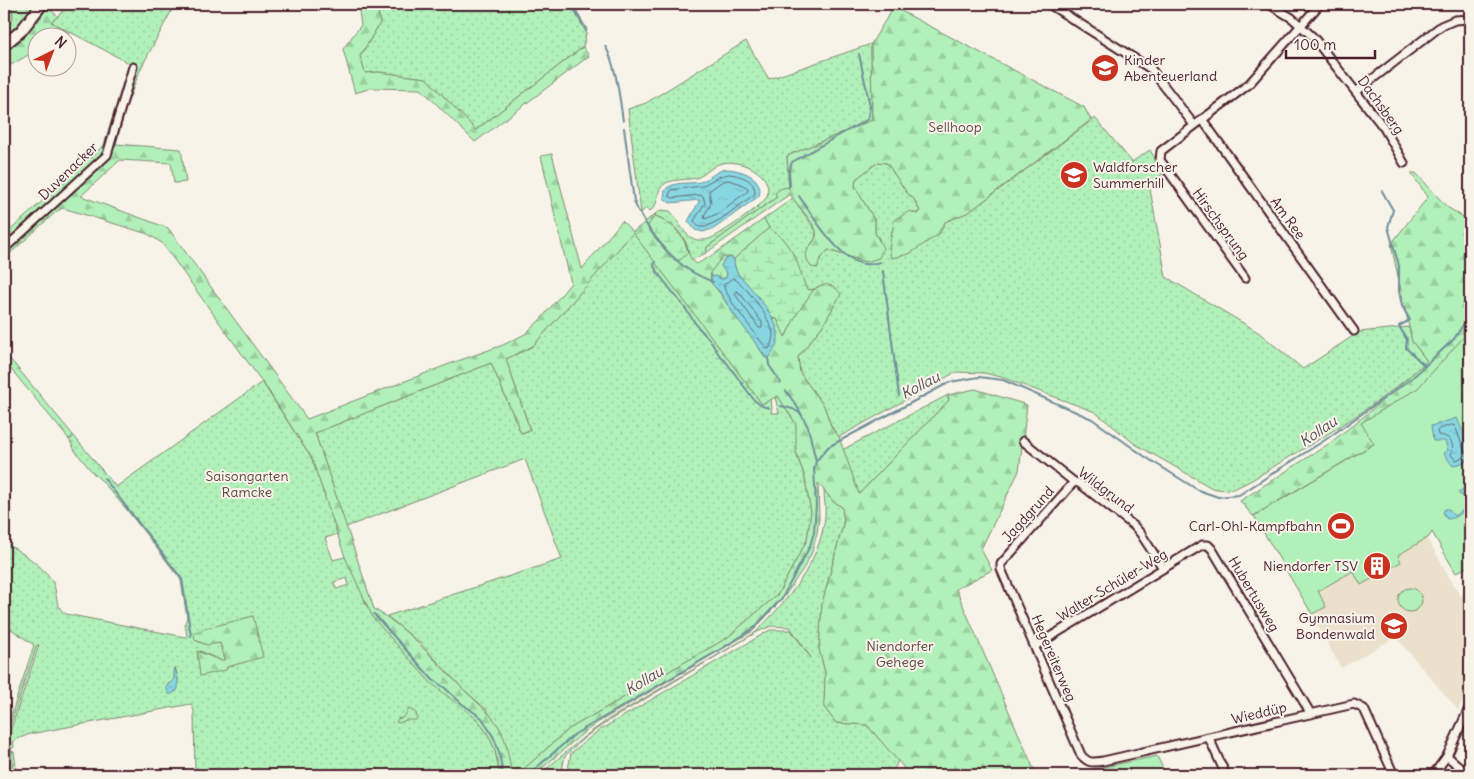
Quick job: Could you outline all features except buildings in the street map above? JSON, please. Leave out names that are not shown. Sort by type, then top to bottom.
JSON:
[{"type":"highway","points":[[4,45],[21,31],[42,4]]},
{"type":"street","points":[[1049,4],[1151,68],[1194,125],[1249,84],[1320,4]]},
{"type":"street","name":"Dachsberg","points":[[1269,4],[1292,18],[1313,37],[1384,128],[1404,163]]},
{"type":"street","points":[[1357,91],[1441,26],[1455,20],[1470,19]]},
{"type":"street","name":"Duvenacker","points":[[4,249],[107,155],[133,67]]},
{"type":"street","name":"Am Ree","points":[[1202,119],[1354,331]]},
{"type":"street","name":"Hirschsprung","points":[[1194,125],[1161,151],[1160,160],[1245,278]]},
{"type":"street","name":"Wildgrund","points":[[1023,441],[1074,482],[1079,483],[1134,526],[1163,568]]},
{"type":"street","name":"Jagdgrund","points":[[1001,564],[1074,482]]},
{"type":"street","name":"Walter-Schüler-Weg","points":[[1035,646],[1202,545]]},
{"type":"street","name":"Hubertusweg","points":[[1202,545],[1208,545],[1212,549],[1311,714]]},
{"type":"street","name":"Hegereiterweg","points":[[1001,564],[1081,754],[1087,761]]},
{"type":"street","name":"Wieddüp","points":[[1087,761],[1093,763],[1354,704],[1364,709],[1394,775]]},
{"type":"street","points":[[1433,775],[1447,756],[1470,706]]},
{"type":"street","points":[[1209,738],[1226,775]]},
{"type":"street","points":[[1447,756],[1469,775]]},
{"type":"shaded area","name":"Gymnasium Bondenwald","points":[[1427,538],[1460,596],[1470,590],[1470,685],[1458,710],[1396,637],[1341,668],[1312,615],[1326,607],[1318,591],[1353,571],[1361,585],[1401,563],[1398,555]]},
{"type":"green space","points":[[17,4],[35,4],[16,27],[4,36],[4,29],[13,18],[12,7]]},
{"type":"green space","points":[[61,4],[175,4],[141,68],[127,104],[116,144],[104,145],[129,63],[78,36],[78,28],[62,28],[51,22],[62,12]]},
{"type":"green space","points":[[358,4],[377,4],[380,23],[360,56],[365,73],[378,72],[426,78],[476,130],[583,47],[589,56],[475,142],[421,89],[371,88],[355,93],[343,49],[361,25]]},
{"type":"green space","points":[[377,4],[572,4],[587,29],[583,47],[476,130],[426,78],[378,72],[365,73],[360,57],[380,23]]},
{"type":"green space","name":"Sellhoop","points":[[894,6],[1084,107],[1091,120],[969,212],[945,222],[939,234],[909,254],[891,258],[890,243],[894,220],[910,211],[917,214],[920,211],[914,199],[907,193],[887,163],[878,162],[856,179],[855,187],[875,221],[875,233],[883,248],[879,258],[866,262],[828,250],[819,261],[818,268],[811,267],[806,255],[815,240],[816,231],[812,222],[790,194],[706,253],[707,247],[777,197],[775,193],[780,189],[787,187],[789,189],[787,156],[872,120],[871,44]]},
{"type":"green space","points":[[12,7],[13,18],[4,29],[4,15]]},
{"type":"green space","points":[[47,7],[58,16],[51,22],[61,28],[29,28],[35,21],[38,22]]},
{"type":"green space","points":[[28,29],[28,55],[4,71],[4,49]]},
{"type":"green space","points":[[746,41],[769,79],[871,44],[872,120],[787,156],[789,191],[777,197],[707,247],[706,253],[691,260],[687,245],[674,227],[655,216],[655,214],[662,210],[670,211],[690,237],[698,240],[709,239],[741,220],[758,206],[767,196],[768,188],[761,174],[754,169],[738,163],[722,163],[696,178],[666,183],[660,189],[653,208],[650,211],[646,208],[641,213],[628,109],[646,103]]},
{"type":"green space","points":[[1095,118],[1132,162],[1150,150],[1164,173],[1149,184],[1166,277],[1258,332],[1303,369],[1359,332],[1409,327],[1412,341],[1427,361],[1378,401],[1343,425],[1251,480],[1229,490],[1212,488],[1135,444],[1095,412],[1001,377],[984,373],[956,372],[839,437],[831,426],[824,406],[800,373],[798,357],[823,325],[841,294],[818,286],[812,290],[806,288],[782,238],[769,228],[764,219],[793,198],[816,231],[815,239],[807,250],[819,261],[828,250],[866,262],[880,240],[875,233],[875,221],[855,187],[856,179],[878,162],[887,163],[907,193],[914,199],[920,211],[894,226],[890,236],[939,234],[945,222],[969,212]]},
{"type":"green space","name":"Niendorfer Gehege","points":[[116,144],[181,149],[186,182],[174,183],[171,163],[120,160],[81,196],[168,228],[307,419],[503,345],[525,334],[541,319],[571,283],[541,156],[552,154],[582,269],[622,221],[633,232],[655,214],[655,216],[679,232],[685,242],[689,255],[697,264],[764,219],[769,228],[734,259],[730,257],[710,273],[711,283],[754,340],[765,358],[778,336],[773,318],[777,319],[786,336],[801,307],[815,289],[823,285],[832,286],[841,294],[823,325],[798,357],[800,373],[824,406],[831,426],[839,437],[859,494],[949,400],[948,395],[975,389],[1027,405],[1019,471],[981,549],[992,570],[956,589],[1035,772],[1041,775],[901,775],[904,768],[867,725],[836,723],[824,707],[825,672],[819,649],[822,604],[844,521],[842,507],[833,501],[818,483],[819,519],[812,552],[784,597],[753,631],[597,723],[534,775],[517,775],[569,729],[727,638],[778,594],[807,540],[811,512],[804,474],[796,453],[796,424],[778,396],[762,404],[633,233],[533,346],[506,359],[530,430],[521,433],[491,363],[315,433],[374,609],[410,635],[495,721],[504,738],[512,775],[500,775],[495,750],[489,736],[478,720],[431,683],[373,618],[345,557],[312,459],[268,390],[162,243],[148,234],[63,208],[57,211],[4,259],[4,236],[104,145]]},
{"type":"green space","points":[[1411,173],[1416,173],[1447,207],[1470,221],[1470,351],[1377,442],[1253,516],[1240,501],[1330,443],[1368,413],[1427,361],[1412,341],[1391,244],[1428,197]]},
{"type":"green space","points":[[655,216],[672,225],[684,241],[688,253],[680,260],[673,260],[648,229],[648,225]]},
{"type":"green space","points":[[769,228],[782,238],[795,256],[806,288],[809,290],[814,289],[797,314],[785,337],[777,319],[773,318],[738,273],[734,259]]},
{"type":"green space","points":[[633,232],[762,404],[771,399],[771,413],[779,413],[775,397],[778,395],[796,424],[798,459],[804,474],[811,512],[807,540],[778,594],[727,638],[569,729],[517,775],[512,775],[500,729],[486,709],[463,689],[421,644],[387,616],[562,559],[525,459],[346,527],[315,433],[491,363],[521,433],[530,430],[506,359],[533,346]]},
{"type":"green space","points":[[722,257],[730,257],[724,260],[721,266],[727,274],[726,278],[712,277],[710,273]]},
{"type":"green space","points":[[1470,330],[1470,565],[1456,573],[1432,532],[1429,537],[1398,555],[1401,562],[1361,585],[1353,571],[1318,591],[1326,607],[1312,614],[1254,516],[1374,444],[1361,423],[1418,388]]},
{"type":"green space","points":[[10,359],[73,435],[71,439],[68,438],[10,368],[4,376],[4,365]]},
{"type":"green space","name":"Saisongarten Ramcke","points":[[262,382],[312,459],[338,534],[325,538],[333,560],[345,557],[360,586],[366,605],[446,694],[478,720],[489,736],[495,750],[500,775],[195,775],[194,711],[191,704],[30,734],[13,741],[14,747],[11,751],[9,735],[39,645],[37,645],[10,726],[4,738],[4,731],[8,725],[34,645],[4,624],[4,542],[29,558],[46,573],[55,588],[59,607],[66,614],[187,636],[185,624],[187,617],[179,577],[127,510],[76,452],[68,438],[71,439],[73,435],[116,487]],"holes":[[[347,578],[349,585],[336,589],[334,582]],[[253,616],[227,667],[200,651],[222,661],[224,660],[220,643],[204,644],[195,640]],[[175,667],[178,679],[177,691],[169,694],[168,684],[174,679]]]},
{"type":"green space","points":[[948,395],[949,400],[859,494],[842,450]]},
{"type":"green space","points":[[824,490],[833,501],[842,507],[844,521],[822,604],[819,649],[825,672],[824,707],[836,723],[867,725],[898,760],[892,775],[567,775],[571,753],[598,731],[770,630],[791,630],[811,658],[790,627],[771,626],[755,633],[779,608],[809,565],[822,534],[825,514]]},
{"type":"green space","points":[[1410,588],[1418,592],[1422,600],[1418,608],[1410,612],[1402,608],[1398,600],[1402,592]]},
{"type":"green space","points":[[253,616],[263,657],[227,667],[226,670],[200,676],[197,651],[222,661],[225,659],[220,643],[207,645],[195,640],[194,634],[200,630]]},
{"type":"green space","points":[[755,633],[585,737],[565,756],[561,775],[539,775],[585,736],[609,719]]},
{"type":"green space","points":[[409,709],[416,713],[416,720],[396,722],[404,717]]},
{"type":"green space","points":[[4,741],[8,744],[12,775],[4,775]]},
{"type":"green space","points":[[11,751],[14,752],[17,775],[14,775]]},
{"type":"green space","points":[[1157,756],[1166,775],[1087,775],[1085,771]]},
{"type":"water","points":[[725,169],[750,175],[758,184],[760,189],[759,196],[715,228],[703,232],[695,230],[688,221],[700,200],[670,203],[664,198],[665,190],[676,184],[700,182]]},
{"type":"water","points":[[730,257],[734,259],[735,268],[738,273],[771,315],[778,331],[777,341],[768,360],[720,292],[711,283],[712,277],[715,276],[721,279],[726,278],[727,274],[721,266],[724,260]]},
{"type":"water","points":[[1457,418],[1465,437],[1470,460],[1453,466],[1443,453],[1448,450],[1445,441],[1433,441],[1431,426]]},
{"type":"water","points":[[1470,487],[1470,510],[1454,518],[1447,519],[1443,512],[1445,509],[1449,509],[1454,516],[1469,506],[1458,492]]},
{"type":"water","points":[[175,667],[178,689],[169,694],[166,687],[174,680]]},
{"type":"waterway","points":[[571,4],[586,31]]},
{"type":"waterway","points":[[605,46],[615,72],[623,121]]},
{"type":"waterway","points":[[790,186],[789,172],[792,162],[868,119],[870,106],[859,54]]},
{"type":"waterway","points":[[624,128],[634,201],[643,218],[656,238],[671,255],[692,272],[713,282]]},
{"type":"waterway","points":[[1382,191],[1393,210],[1388,227],[1399,266],[1399,291],[1402,306],[1410,320],[1399,326],[1407,340],[1406,348],[1425,366]]},
{"type":"waterway","points":[[799,196],[817,223],[840,251],[862,264],[880,262]]},
{"type":"waterway","points":[[655,262],[654,266],[657,272],[754,400],[762,406],[769,408]]},
{"type":"waterway","points":[[883,271],[899,396]]},
{"type":"waterway","name":"Kollau","points":[[528,775],[575,734],[754,628],[782,598],[810,546],[814,532],[816,505],[814,469],[816,461],[828,447],[950,382],[979,377],[1003,380],[1092,419],[1147,458],[1198,490],[1218,497],[1239,495],[1325,440],[1411,379],[1454,339],[1470,314]]},
{"type":"waterway","points":[[768,357],[769,365],[781,383]]},
{"type":"waterway","points":[[786,391],[808,427],[816,461]]},
{"type":"waterway","points":[[781,406],[793,409],[801,414]]},
{"type":"waterway","points":[[104,478],[182,579],[191,636]]},
{"type":"waterway","points":[[374,614],[433,680],[482,718],[494,738],[499,752],[503,775]]},
{"type":"place","name":"Kinder Abenteuerland","points":[[1105,68]]},
{"type":"place","name":"Waldforscher Summerhill","points":[[1074,175]]},
{"type":"place","name":"Carl-Ohl-Kampfbahn","points":[[1341,526]]},
{"type":"place","name":"Niendorfer TSV","points":[[1377,566]]},
{"type":"place","name":"Gymnasium Bondenwald","points":[[1394,626]]}]
